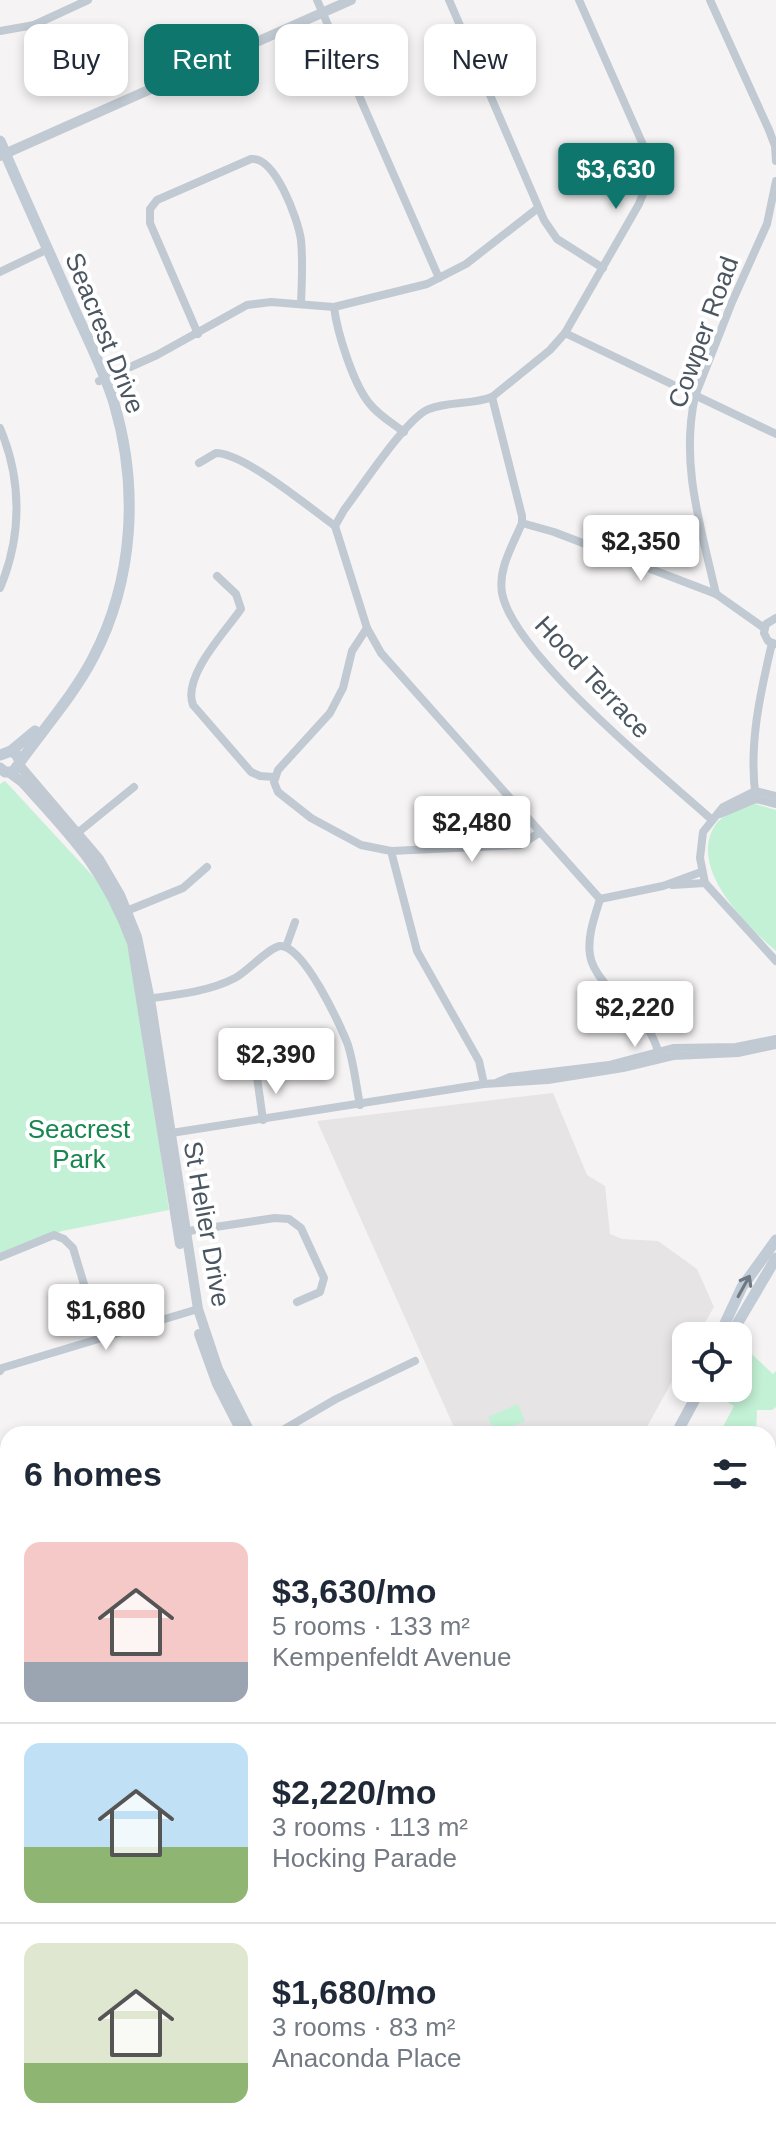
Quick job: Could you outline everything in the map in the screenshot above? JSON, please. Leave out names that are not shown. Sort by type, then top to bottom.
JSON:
[{"type":"main road","name":"Seacrest Drive","points":[[0,141],[2,156],[119,423],[128,474],[129,518],[121,581],[93,658],[72,694],[9,769]]},
{"type":"main road","name":"Seacrest Drive","points":[[6,753],[27,740],[76,674],[102,623],[116,574],[122,533],[121,472],[102,380]]},
{"type":"main road","points":[[6,753],[17,755],[9,769]]},
{"type":"main road","points":[[726,1322],[742,1287],[776,1240]]},
{"type":"main road","points":[[738,1322],[776,1258]]},
{"type":"main road","points":[[677,1426],[688,1402]]},
{"type":"main road","points":[[678,1426],[692,1402]]},
{"type":"street","points":[[0,31],[34,25],[88,0]]},
{"type":"street","points":[[317,0],[439,278]]},
{"type":"street","points":[[2,156],[351,0]]},
{"type":"street","points":[[449,0],[538,208],[557,239],[603,268]]},
{"type":"street","points":[[335,526],[417,415],[431,408],[492,397],[550,350],[565,333],[639,204],[650,167],[579,0]]},
{"type":"street","points":[[710,0],[772,128],[776,161]]},
{"type":"street","points":[[198,334],[150,223],[150,209],[157,200],[251,159],[262,159],[274,170],[298,228],[302,264],[301,303]]},
{"type":"street","name":"Cowper Road","points":[[716,594],[693,496],[688,442],[695,396],[767,224],[776,181]]},
{"type":"street","points":[[102,380],[198,334],[247,305],[301,303],[334,307],[397,293],[439,278],[466,264],[538,208]]},
{"type":"street","points":[[0,272],[44,250]]},
{"type":"street","points":[[334,307],[335,320],[363,394],[377,411],[404,432]]},
{"type":"street","points":[[565,333],[776,434]]},
{"type":"street","points":[[492,397],[522,523],[554,532],[716,594],[764,628]]},
{"type":"street","points":[[0,428],[15,477],[17,513],[13,556],[0,588]]},
{"type":"street","points":[[199,463],[216,453],[231,456],[335,526],[367,628],[381,653],[600,899]]},
{"type":"street","name":"Hood Terrace","points":[[522,523],[506,560],[501,581],[505,602],[518,627],[585,705],[714,817]]},
{"type":"street","points":[[217,576],[236,594],[241,609],[215,642],[194,681],[191,699],[251,772],[275,782],[283,797],[311,818],[367,847],[391,851],[520,845],[539,833]]},
{"type":"street","points":[[756,795],[758,706],[774,643],[765,637],[764,628],[769,620],[776,618]]},
{"type":"street","points":[[275,782],[278,770],[330,713],[343,688],[352,651],[367,628]]},
{"type":"street","name":"St Helier Drive","points":[[9,769],[75,835],[124,912],[145,999],[195,1309],[217,1384],[239,1426]]},
{"type":"street","points":[[75,835],[134,787]]},
{"type":"street","points":[[756,795],[776,804]]},
{"type":"street","points":[[776,796],[756,795],[714,817],[701,838],[701,872],[705,883],[776,961]]},
{"type":"street","points":[[391,851],[417,951],[479,1061],[484,1084]]},
{"type":"street","points":[[124,912],[183,888],[207,867]]},
{"type":"street","points":[[663,886],[701,872]]},
{"type":"street","points":[[600,899],[663,886],[705,883]]},
{"type":"street","points":[[600,899],[591,931],[589,953],[592,961],[601,978],[648,1030],[660,1055]]},
{"type":"street","points":[[286,947],[295,922]]},
{"type":"street","points":[[145,999],[225,983],[248,970],[269,952],[280,946],[286,947],[303,961],[314,977],[341,1029],[351,1057],[360,1105]]},
{"type":"street","points":[[166,1134],[497,1082],[512,1084],[611,1071],[673,1048],[736,1047],[776,1039]]},
{"type":"street","points":[[660,1055],[738,1053],[776,1045]]},
{"type":"street","points":[[257,1077],[263,1120]]},
{"type":"street","points":[[182,1232],[275,1218],[297,1223],[322,1270],[324,1283],[320,1292],[297,1302]]},
{"type":"street","points":[[0,1257],[54,1235],[64,1239],[73,1248],[100,1337]]},
{"type":"street","points":[[0,1371],[195,1309]]},
{"type":"street","name":"St Helier Drive","points":[[195,1309],[218,1369],[247,1426]]},
{"type":"street","points":[[290,1426],[336,1399],[415,1361]]},
{"type":"shaded area","points":[[553,1093],[587,1175],[605,1186],[610,1234],[622,1239],[658,1241],[697,1269],[714,1307],[705,1322],[672,1322],[672,1381],[647,1426],[453,1426],[317,1121]]},
{"type":"green space","name":"Seacrest Park","points":[[5,781],[102,886],[122,923],[135,979],[169,1210],[62,1231],[0,1253],[0,784]]},
{"type":"green space","points":[[755,804],[776,810],[776,951],[736,911],[714,876],[709,858],[709,841],[716,824],[729,814]]},
{"type":"green space","points":[[752,1354],[773,1374],[776,1371],[776,1407],[757,1410],[756,1426],[723,1426],[734,1406],[727,1402],[752,1402]]},
{"type":"green space","points":[[518,1404],[525,1421],[513,1426],[492,1426],[488,1417]]}]
